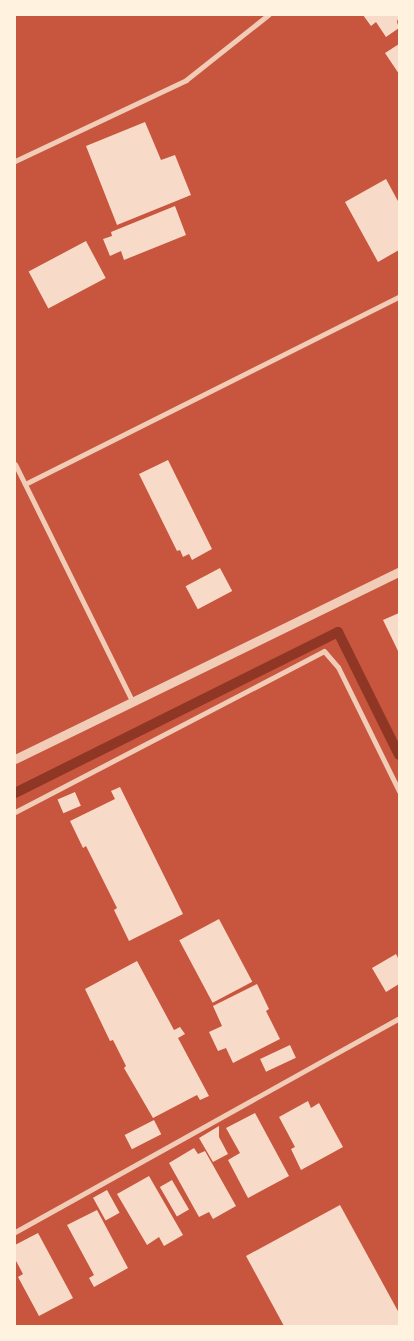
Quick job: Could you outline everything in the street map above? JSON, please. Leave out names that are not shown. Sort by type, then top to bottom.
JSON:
[{"type":"street","points":[[15,161],[186,80],[268,15]]},
{"type":"street","points":[[25,484],[399,297]]},
{"type":"street","points":[[15,464],[132,701]]},
{"type":"street","points":[[15,759],[399,572]]},
{"type":"street","points":[[15,812],[324,651],[338,667],[399,791]]},
{"type":"street","points":[[15,1232],[399,1018]]},
{"type":"building","points":[[363,15],[399,15],[397,22],[399,28],[386,37],[376,22],[371,26]]},
{"type":"building","points":[[399,44],[399,74],[385,53]]},
{"type":"building","points":[[145,122],[161,160],[175,155],[191,195],[117,225],[86,146]]},
{"type":"building","points":[[386,179],[399,203],[399,250],[378,262],[345,202]]},
{"type":"building","points":[[175,206],[186,235],[124,260],[121,251],[110,256],[103,239],[112,236],[111,232]]},
{"type":"building","points":[[86,241],[106,278],[48,309],[29,272]]},
{"type":"building","points":[[168,460],[212,549],[192,560],[189,554],[183,557],[180,550],[177,551],[139,474]]},
{"type":"building","points":[[220,568],[232,591],[198,609],[186,586]]},
{"type":"building","points":[[399,613],[399,653],[383,620]]},
{"type":"building","points":[[120,787],[183,914],[129,941],[114,910],[117,908],[86,846],[83,848],[70,821],[115,799],[111,791]]},
{"type":"building","points":[[75,792],[81,806],[63,813],[58,799]]},
{"type":"building","points":[[219,919],[252,982],[213,1003],[179,940]]},
{"type":"building","points":[[396,954],[399,960],[399,984],[386,992],[372,968]]},
{"type":"building","points":[[137,961],[174,1030],[180,1027],[185,1034],[178,1038],[209,1096],[200,1100],[197,1095],[153,1118],[124,1068],[126,1066],[113,1040],[110,1041],[85,989]]},
{"type":"building","points":[[257,984],[269,1009],[266,1011],[280,1039],[233,1063],[226,1048],[218,1051],[209,1032],[222,1026],[213,1006]]},
{"type":"building","points":[[290,1045],[296,1058],[266,1072],[260,1059]]},
{"type":"building","points":[[308,1101],[311,1108],[319,1103],[343,1147],[301,1170],[291,1149],[295,1147],[279,1117]]},
{"type":"building","points":[[255,1113],[289,1176],[248,1198],[228,1160],[240,1153],[226,1128]]},
{"type":"building","points":[[154,1120],[161,1134],[132,1149],[125,1135]]},
{"type":"building","points":[[219,1126],[219,1137],[228,1154],[213,1162],[199,1138]]},
{"type":"building","points":[[194,1148],[198,1154],[205,1151],[236,1206],[213,1219],[209,1212],[199,1217],[169,1163]]},
{"type":"building","points":[[149,1176],[183,1235],[164,1246],[159,1237],[147,1245],[117,1194]]},
{"type":"building","points":[[172,1180],[189,1209],[177,1216],[160,1187]]},
{"type":"building","points":[[107,1190],[120,1213],[106,1220],[93,1198]]},
{"type":"building","points":[[340,1205],[399,1313],[399,1326],[284,1326],[246,1256]]},
{"type":"building","points":[[97,1210],[128,1268],[94,1287],[89,1278],[94,1275],[67,1225]]},
{"type":"building","points":[[38,1233],[73,1298],[39,1316],[18,1277],[23,1274],[15,1259],[15,1245]]},
{"type":"waterway","points":[[15,793],[338,632],[399,755]]}]
